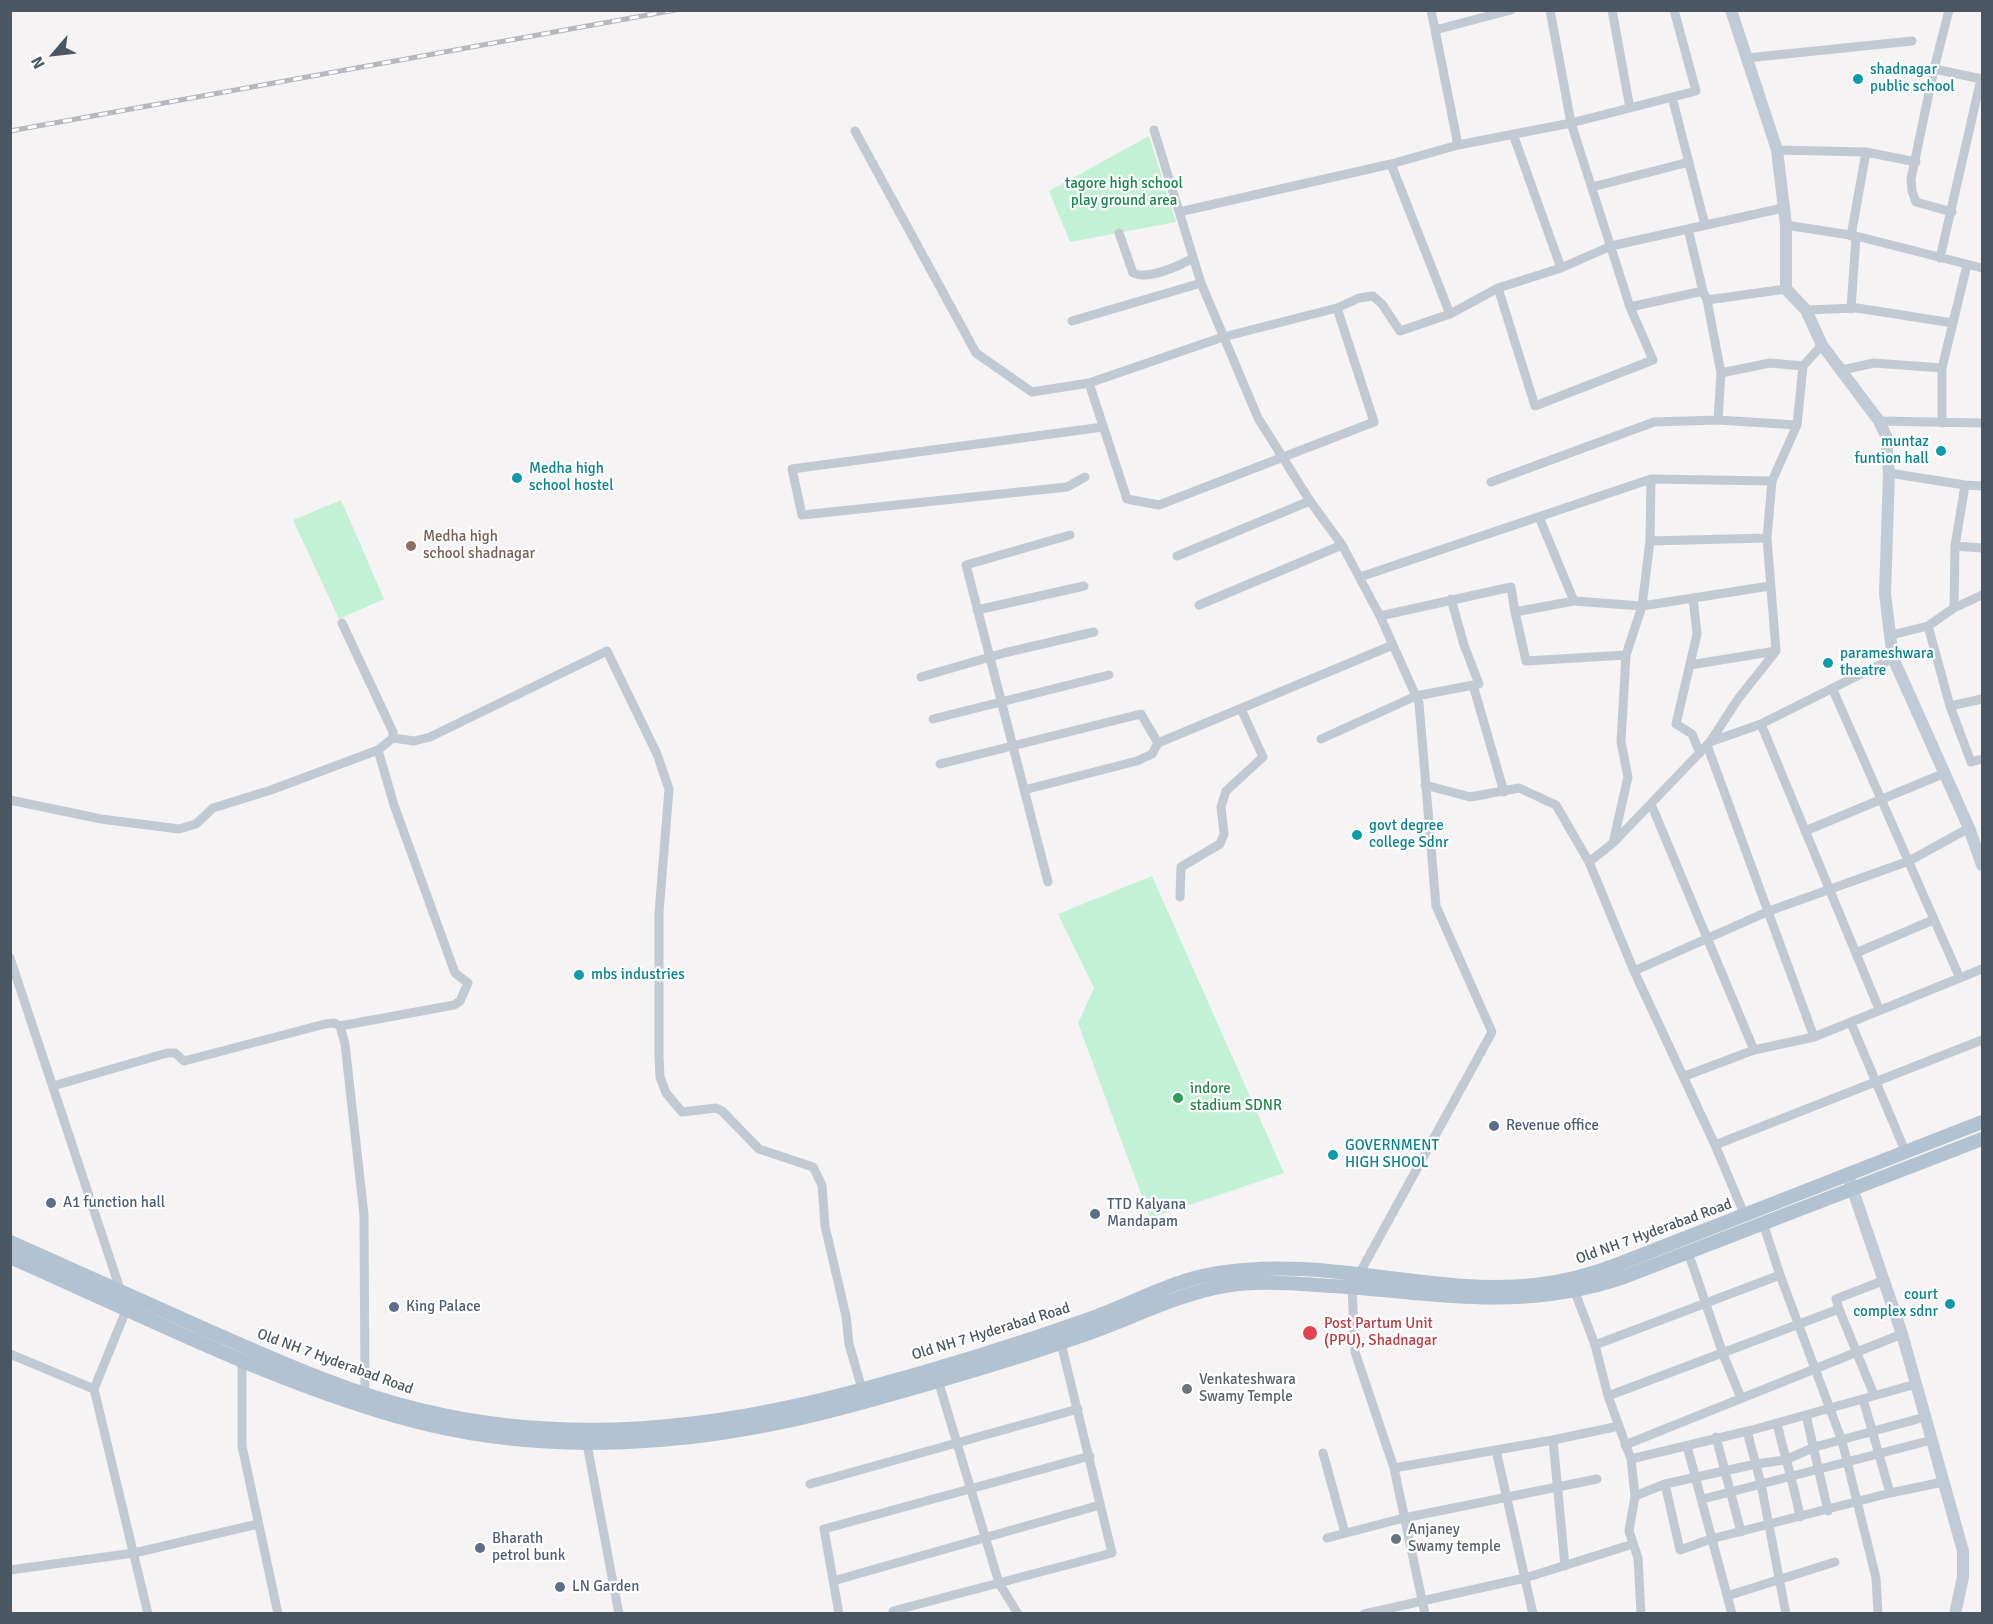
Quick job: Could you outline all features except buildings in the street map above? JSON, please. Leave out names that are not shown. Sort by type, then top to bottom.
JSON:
[{"type":"main road","points":[[1731,10],[1777,150],[1786,225],[1786,289],[1806,310],[1822,345],[1879,421],[1886,436],[1889,473],[1885,594],[1893,658],[1969,828],[1983,865]]},
{"type":"main road","name":"Old NH 7 Hyderabad Road","points":[[10,1257],[242,1360],[340,1399],[403,1419],[463,1432],[526,1440],[586,1437],[668,1441],[753,1429],[810,1417],[1061,1343],[1194,1293],[1226,1286],[1278,1283],[1513,1299],[1575,1292],[1624,1277],[1763,1223],[1851,1182],[1906,1153],[1983,1122]]},
{"type":"main road","name":"Old NH 7 Hyderabad Road","points":[[10,1242],[253,1350],[365,1394],[424,1411],[586,1437],[720,1421],[862,1389],[1078,1323],[1198,1277],[1222,1272],[1286,1268],[1494,1286],[1532,1286],[1563,1281],[1616,1265],[1745,1215],[1983,1139]]},
{"type":"main road","points":[[1851,1182],[1902,1334],[1963,1551],[1963,1577],[1955,1614]]},
{"type":"street","points":[[1431,10],[1458,145]]},
{"type":"street","points":[[1435,30],[1488,13],[1511,10]]},
{"type":"street","points":[[1498,288],[1535,406],[1653,360],[1630,307],[1571,123],[1550,10]]},
{"type":"street","points":[[1612,10],[1630,108]]},
{"type":"street","points":[[1179,212],[1391,164],[1458,145],[1571,123],[1696,91],[1674,10]]},
{"type":"street","points":[[1949,10],[1911,179],[1916,202],[1952,212]]},
{"type":"street","points":[[1747,58],[1911,40]]},
{"type":"street","points":[[1934,69],[1982,79],[1940,258]]},
{"type":"street","points":[[1672,98],[1705,225]]},
{"type":"street","points":[[1154,130],[1200,283],[1258,418],[1310,501],[1342,545],[1380,616],[1419,703],[1436,906],[1492,1032],[1352,1287],[1355,1352],[1394,1468],[1420,1600],[1425,1614]]},
{"type":"street","points":[[855,131],[976,353],[1032,392],[1089,383],[1224,337],[1337,308],[1359,298],[1373,296],[1382,304],[1400,331],[1450,314],[1498,288],[1562,268],[1611,246],[1783,208]]},
{"type":"street","points":[[1513,134],[1562,268]]},
{"type":"street","points":[[1777,150],[1866,152],[1916,162]]},
{"type":"street","points":[[1851,309],[1854,236],[1866,152]]},
{"type":"street","points":[[1592,188],[1689,162]]},
{"type":"street","points":[[1391,164],[1450,314]]},
{"type":"street","points":[[1786,225],[1854,236],[1983,268]]},
{"type":"street","points":[[1688,229],[1707,300],[1721,373],[1718,420]]},
{"type":"street","points":[[1119,233],[1133,273],[1138,275],[1182,265],[1193,258]]},
{"type":"street","points":[[1942,423],[1942,368],[1967,265]]},
{"type":"street","points":[[1072,321],[1200,283]]},
{"type":"street","points":[[1707,300],[1786,289]]},
{"type":"street","points":[[1630,307],[1703,291]]},
{"type":"street","points":[[1089,383],[1127,499],[1159,505],[1374,422],[1337,308]]},
{"type":"street","points":[[1806,310],[1851,309],[1953,323]]},
{"type":"street","points":[[1589,862],[1613,843],[1706,747],[1738,699],[1776,651],[1767,538],[1772,481],[1797,426],[1803,366],[1822,345]]},
{"type":"street","points":[[1721,373],[1770,363],[1803,366]]},
{"type":"street","points":[[1842,370],[1874,363],[1942,368]]},
{"type":"street","points":[[1491,482],[1654,422],[1718,420],[1797,426]]},
{"type":"street","points":[[1879,421],[1983,423]]},
{"type":"street","points":[[1085,477],[1067,488],[802,515],[792,469],[1103,427]]},
{"type":"street","points":[[1889,473],[1983,486]]},
{"type":"street","points":[[1360,578],[1651,480],[1772,481]]},
{"type":"street","points":[[1613,843],[1628,777],[1621,742],[1626,655],[1642,606],[1650,540],[1651,480]]},
{"type":"street","points":[[1954,608],[1955,546],[1965,485]]},
{"type":"street","points":[[1177,556],[1310,501]]},
{"type":"street","points":[[1539,517],[1574,601]]},
{"type":"street","points":[[1048,882],[966,565],[1070,535]]},
{"type":"street","points":[[1650,540],[1767,538]]},
{"type":"street","points":[[1199,605],[1342,545]]},
{"type":"street","points":[[1955,546],[1983,548]]},
{"type":"street","points":[[977,610],[1084,586]]},
{"type":"street","points":[[1515,612],[1574,601],[1642,606],[1770,586]]},
{"type":"street","points":[[1380,616],[1511,587],[1526,661],[1626,655]]},
{"type":"street","points":[[1891,635],[1928,626],[1954,608],[1983,595]]},
{"type":"street","points":[[1693,598],[1697,634],[1676,724],[1706,747],[1769,911],[1814,1037]]},
{"type":"street","points":[[1320,739],[1416,696],[1479,684],[1450,599]]},
{"type":"street","points":[[342,622],[393,732],[393,738]]},
{"type":"street","points":[[1928,626],[1950,706],[1971,762],[1983,759]]},
{"type":"street","points":[[921,677],[989,657],[1094,632]]},
{"type":"street","points":[[1024,790],[1137,761],[1152,754],[1158,743],[1393,645]]},
{"type":"street","points":[[10,801],[102,819],[179,829],[189,828],[213,808],[271,790],[378,750],[393,738],[414,741],[430,737],[607,651],[657,754],[669,789],[659,913],[657,1020],[660,1077],[672,1102],[682,1112],[716,1108],[722,1111],[759,1149],[813,1167],[822,1185],[825,1226],[846,1316],[849,1344],[862,1389]]},
{"type":"street","points":[[1690,664],[1776,651]]},
{"type":"street","points":[[1706,747],[1833,690],[1893,658]]},
{"type":"street","points":[[933,719],[1109,675]]},
{"type":"street","points":[[1473,685],[1504,792]]},
{"type":"street","points":[[1833,690],[1959,976]]},
{"type":"street","points":[[1950,706],[1983,699]]},
{"type":"street","points":[[1180,897],[1181,867],[1220,844],[1224,834],[1221,807],[1226,791],[1263,757],[1241,709]]},
{"type":"street","points":[[940,764],[1141,714],[1158,743]]},
{"type":"street","points":[[1761,724],[1879,1009]]},
{"type":"street","points":[[53,1086],[167,1053],[174,1053],[184,1061],[325,1024],[334,1023],[340,1026],[454,1005],[460,1001],[468,983],[455,973],[394,805],[378,750]]},
{"type":"street","points":[[1805,831],[1945,773]]},
{"type":"street","points":[[1425,784],[1470,797],[1519,788],[1556,805],[1589,862],[1634,972],[1685,1076],[1745,1215]]},
{"type":"street","points":[[1651,804],[1754,1050]]},
{"type":"street","points":[[1634,972],[1769,911],[1831,891],[1909,861],[1969,828]]},
{"type":"street","points":[[1856,953],[1934,920]]},
{"type":"street","points":[[10,958],[121,1292]]},
{"type":"street","points":[[1685,1076],[1754,1050],[1814,1037],[1959,976],[1983,969]]},
{"type":"street","points":[[1851,1023],[1906,1153]]},
{"type":"street","points":[[340,1026],[345,1044],[364,1215],[365,1394]]},
{"type":"street","points":[[1715,1145],[1983,1040]]},
{"type":"street","points":[[1763,1223],[1797,1323],[1817,1368],[1842,1441],[1876,1578],[1878,1614]]},
{"type":"street","points":[[1688,1252],[1723,1354],[1741,1398]]},
{"type":"street","points":[[1595,1345],[1780,1275]]},
{"type":"street","points":[[1874,1395],[1836,1299],[1885,1280]]},
{"type":"street","points":[[1575,1292],[1595,1345],[1608,1396],[1631,1459],[1635,1496],[1629,1531],[1638,1558],[1641,1614]]},
{"type":"street","points":[[127,1308],[94,1389],[148,1614]]},
{"type":"street","points":[[1608,1396],[1839,1309]]},
{"type":"street","points":[[1625,1445],[1902,1334]]},
{"type":"street","points":[[893,1611],[1112,1552],[1061,1343]]},
{"type":"street","points":[[10,1354],[94,1389]]},
{"type":"street","points":[[242,1360],[242,1446],[278,1614]]},
{"type":"street","points":[[938,1380],[999,1582],[1018,1614]]},
{"type":"street","points":[[1631,1459],[1747,1431],[1916,1384]]},
{"type":"street","points":[[1863,1399],[1890,1493]]},
{"type":"street","points":[[810,1484],[1078,1409]]},
{"type":"street","points":[[1806,1414],[1828,1511]]},
{"type":"street","points":[[1635,1496],[1665,1484],[1785,1460],[1815,1447],[1925,1417]]},
{"type":"street","points":[[1777,1423],[1785,1460],[1793,1476],[1800,1517]]},
{"type":"street","points":[[1394,1468],[1619,1426]]},
{"type":"street","points":[[1747,1431],[1770,1524],[1786,1614]]},
{"type":"street","points":[[586,1437],[619,1614]]},
{"type":"street","points":[[1716,1437],[1741,1532]]},
{"type":"street","points":[[1553,1440],[1565,1566]]},
{"type":"street","points":[[1703,1499],[1932,1440]]},
{"type":"street","points":[[1687,1446],[1732,1614]]},
{"type":"street","points":[[1496,1450],[1533,1614]]},
{"type":"street","points":[[1323,1453],[1345,1533]]},
{"type":"street","points":[[839,1614],[824,1529],[971,1491],[1090,1456]]},
{"type":"street","points":[[1328,1538],[1404,1518],[1597,1479]]},
{"type":"street","points":[[1665,1484],[1680,1550],[1711,1539],[1942,1482]]},
{"type":"street","points":[[833,1581],[1100,1505]]},
{"type":"street","points":[[10,1570],[134,1553],[258,1524]]},
{"type":"street","points":[[1364,1614],[1525,1578],[1633,1544]]},
{"type":"street","points":[[1727,1596],[1835,1562]]},
{"type":"green space","name":"tagore high school play ground area","points":[[1149,136],[1176,222],[1070,242],[1049,191]]},
{"type":"green space","points":[[341,500],[384,599],[339,619],[293,520]]},
{"type":"green space","name":"indore stadium SDNR","points":[[1152,876],[1284,1173],[1150,1218],[1078,1023],[1094,988],[1058,914]]},
{"type":"railway","points":[[10,131],[675,10]]},
{"type":"place","name":"shadnagar public school","points":[[1858,79]]},
{"type":"place","name":"muntaz funtion hall","points":[[1941,451]]},
{"type":"place","name":"Medha high school hostel","points":[[517,478]]},
{"type":"place","name":"Medha high school shadnagar","points":[[411,546]]},
{"type":"place","name":"parameshwara theatre","points":[[1828,663]]},
{"type":"place","name":"govt degree college Sdnr","points":[[1357,835]]},
{"type":"place","name":"mbs industries","points":[[579,975]]},
{"type":"place","name":"indore stadium SDNR","points":[[1178,1098]]},
{"type":"place","name":"Revenue office","points":[[1494,1126]]},
{"type":"place","name":"GOVERNMENT HIGH SHOOL","points":[[1333,1155]]},
{"type":"place","name":"A1 function hall","points":[[51,1203]]},
{"type":"place","name":"TTD Kalyana Mandapam","points":[[1095,1214]]},
{"type":"place","name":"court complex sdnr","points":[[1950,1304]]},
{"type":"place","name":"King Palace","points":[[394,1307]]},
{"type":"place","name":"Post Partum Unit (PPU), Shadnagar","points":[[1310,1333]]},
{"type":"place","name":"Venkateshwara Swamy Temple","points":[[1187,1389]]},
{"type":"place","name":"Anjaney Swamy temple","points":[[1396,1539]]},
{"type":"place","name":"Bharath petrol bunk","points":[[480,1548]]},
{"type":"place","name":"LN Garden","points":[[560,1587]]}]
